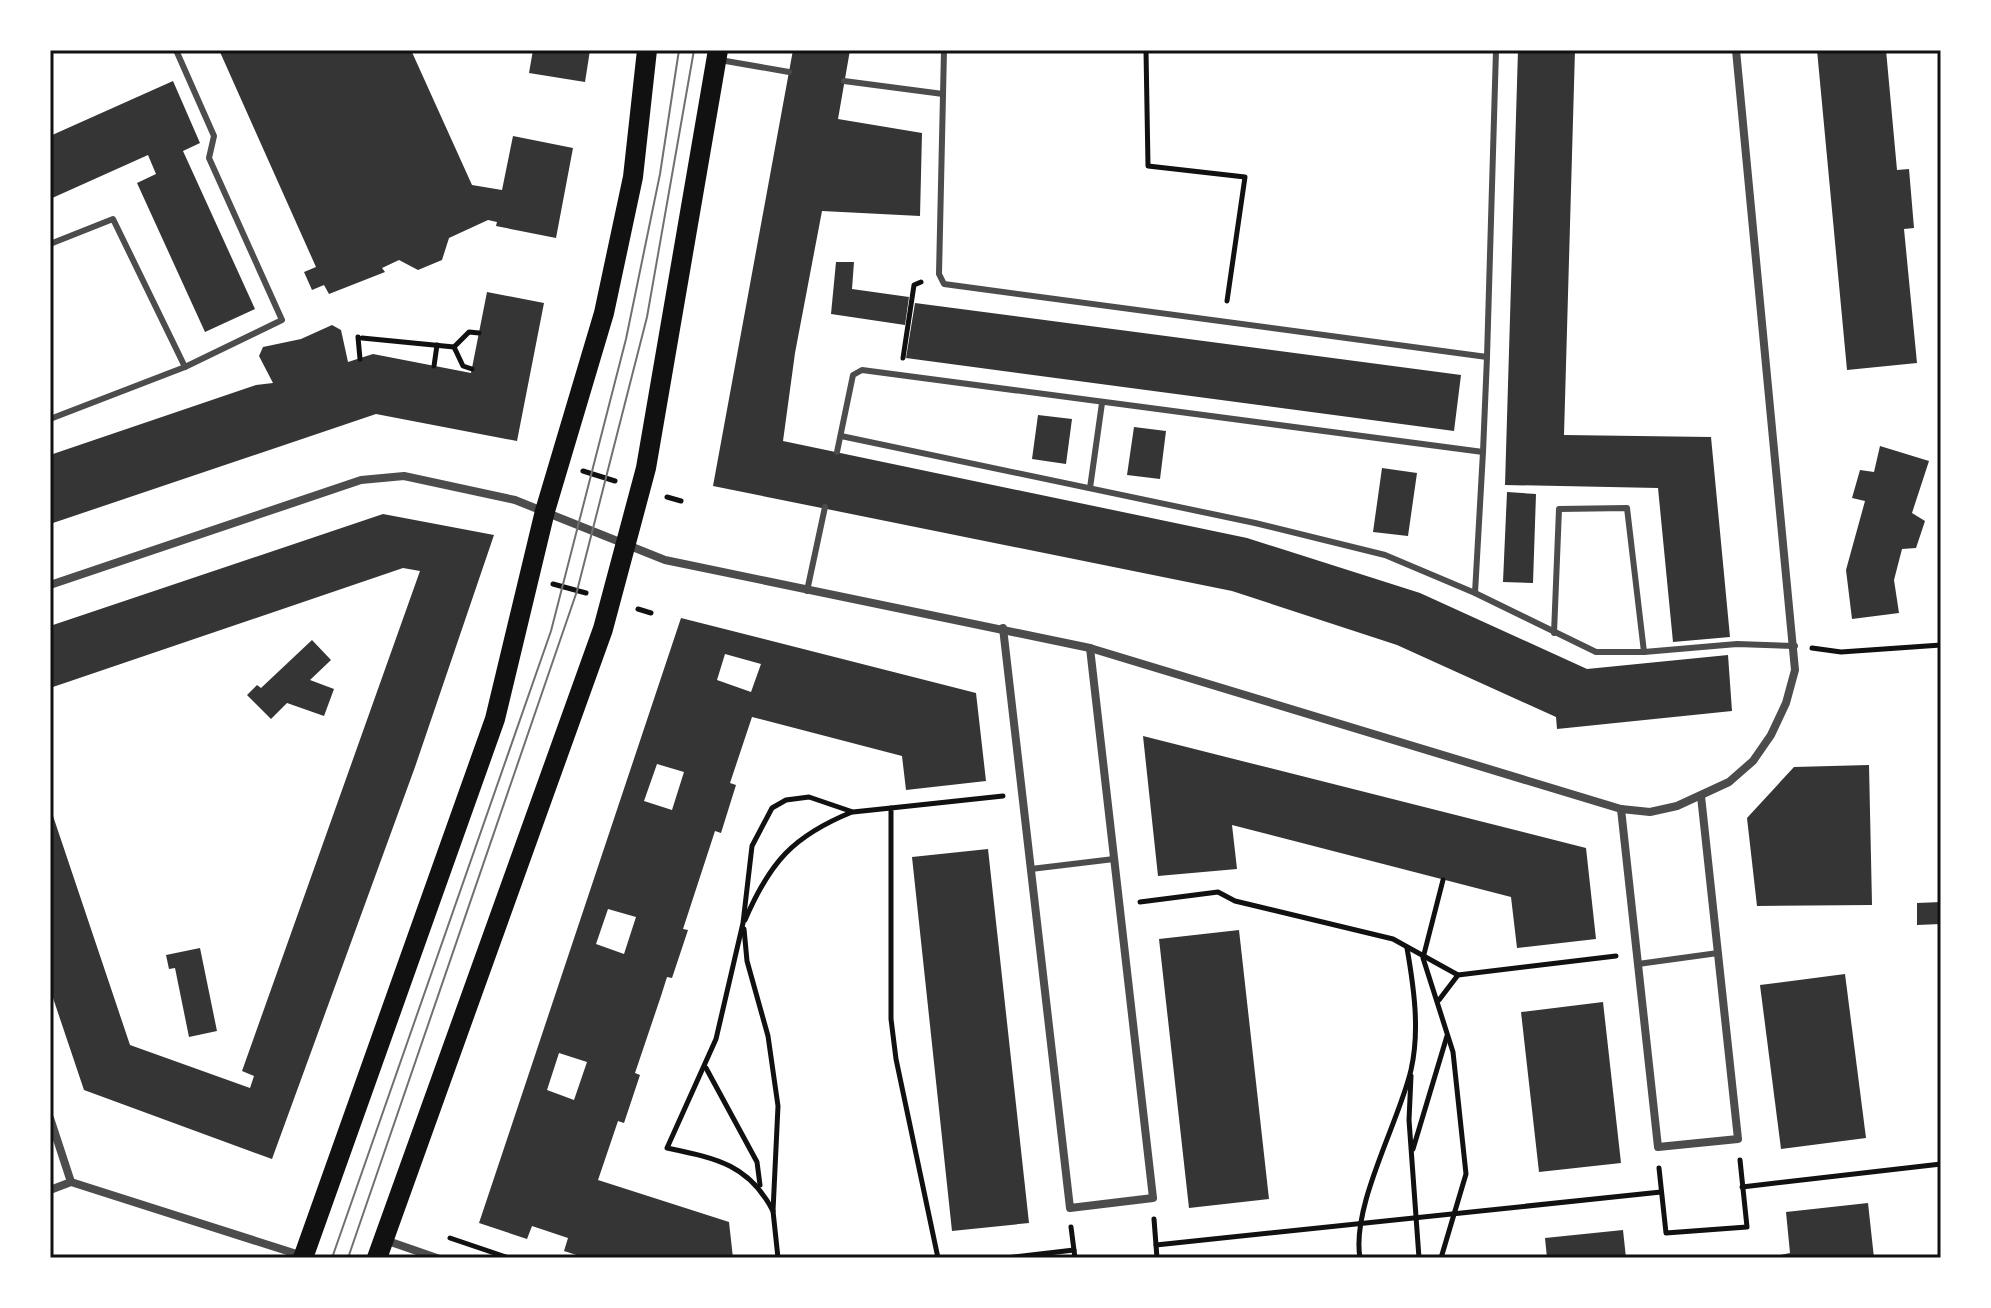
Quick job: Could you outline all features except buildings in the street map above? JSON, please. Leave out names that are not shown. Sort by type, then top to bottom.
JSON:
[{"type":"main road","points":[[304,1257],[495,719],[545,511],[604,313],[626,207],[647,50]]},
{"type":"main road","points":[[380,1249],[610,601],[640,489],[717,54]]},
{"type":"street","points":[[50,585],[351,483],[404,476],[515,500],[665,560],[1090,648],[1621,809],[1650,812],[1701,796],[1729,782],[1753,761],[1771,735],[1786,703],[1795,670],[1736,50]]},
{"type":"street","points":[[1003,628],[1070,1208],[1153,1198],[1090,648]]},
{"type":"street","points":[[1621,809],[1658,1147],[1738,1139],[1701,796]]},
{"type":"street","points":[[50,1118],[71,1182]]},
{"type":"street","points":[[50,1190],[71,1182],[304,1257]]},
{"type":"street","points":[[380,1249],[437,1258]]},
{"type":"lane","points":[[50,419],[185,367],[282,320],[209,158],[214,136],[176,50]]},
{"type":"lane","points":[[944,50],[940,280],[950,286],[1487,357]]},
{"type":"lane","points":[[1475,593],[1487,357],[1496,50]]},
{"type":"lane","points":[[717,54],[789,72]]},
{"type":"lane","points":[[844,81],[943,94]]},
{"type":"lane","points":[[50,244],[113,219],[185,367]]},
{"type":"lane","points":[[837,452],[855,372],[901,374],[1483,452]]},
{"type":"lane","points":[[1090,488],[1102,403]]},
{"type":"lane","points":[[841,436],[1090,488],[1385,555],[1475,593],[1596,652],[1644,652],[1737,644],[1795,646]]},
{"type":"lane","points":[[807,591],[825,507]]},
{"type":"lane","points":[[1554,633],[1559,509],[1627,508],[1644,652]]},
{"type":"lane","points":[[1031,869],[1114,859]]},
{"type":"lane","points":[[1637,959],[1718,953]]},
{"type":"path","points":[[1146,50],[1148,166],[1245,177],[1224,321]]},
{"type":"path","points":[[901,374],[914,285],[940,280]]},
{"type":"path","points":[[454,347],[469,332],[479,333]]},
{"type":"path","points":[[360,359],[360,338],[454,347]]},
{"type":"path","points":[[434,366],[437,345]]},
{"type":"path","points":[[454,347],[463,366],[472,369]]},
{"type":"path","points":[[560,463],[681,501]]},
{"type":"path","points":[[529,576],[651,613]]},
{"type":"path","points":[[1795,646],[1841,652],[1941,645]]},
{"type":"path","points":[[778,1258],[773,1211],[777,1094],[768,1036],[747,961],[743,923],[767,873],[782,854],[821,825],[853,812],[1022,794]]},
{"type":"path","points":[[761,1186],[714,1159],[667,1148],[706,1067],[743,923],[752,846],[772,808],[786,800],[809,797],[853,812]]},
{"type":"path","points":[[891,808],[891,1019],[938,1258]]},
{"type":"path","points":[[1441,1258],[1466,1174],[1460,1106],[1448,1033],[1423,958],[1443,880]]},
{"type":"path","points":[[1120,905],[1218,892],[1235,901],[1393,939],[1458,975],[1637,959]]},
{"type":"path","points":[[1407,948],[1415,1035],[1411,1071],[1412,1154],[1419,1258]]},
{"type":"path","points":[[1439,1000],[1458,975]]},
{"type":"path","points":[[1412,1154],[1448,1033]]},
{"type":"path","points":[[706,1067],[757,1162],[761,1186],[773,1211]]},
{"type":"path","points":[[1360,1258],[1362,1223],[1411,1071]]},
{"type":"path","points":[[1658,1147],[1666,1233],[1747,1227],[1738,1139]]},
{"type":"path","points":[[1742,1187],[1941,1164]]},
{"type":"path","points":[[1156,1245],[1661,1192]]},
{"type":"path","points":[[1153,1198],[1157,1258]]},
{"type":"path","points":[[437,1234],[509,1258]]},
{"type":"path","points":[[1006,1258],[1074,1250]]},
{"type":"tram line","points":[[332,1258],[551,631],[626,339],[660,174],[679,50]]},
{"type":"tram line","points":[[348,1258],[577,591],[647,317],[694,50]]}]
